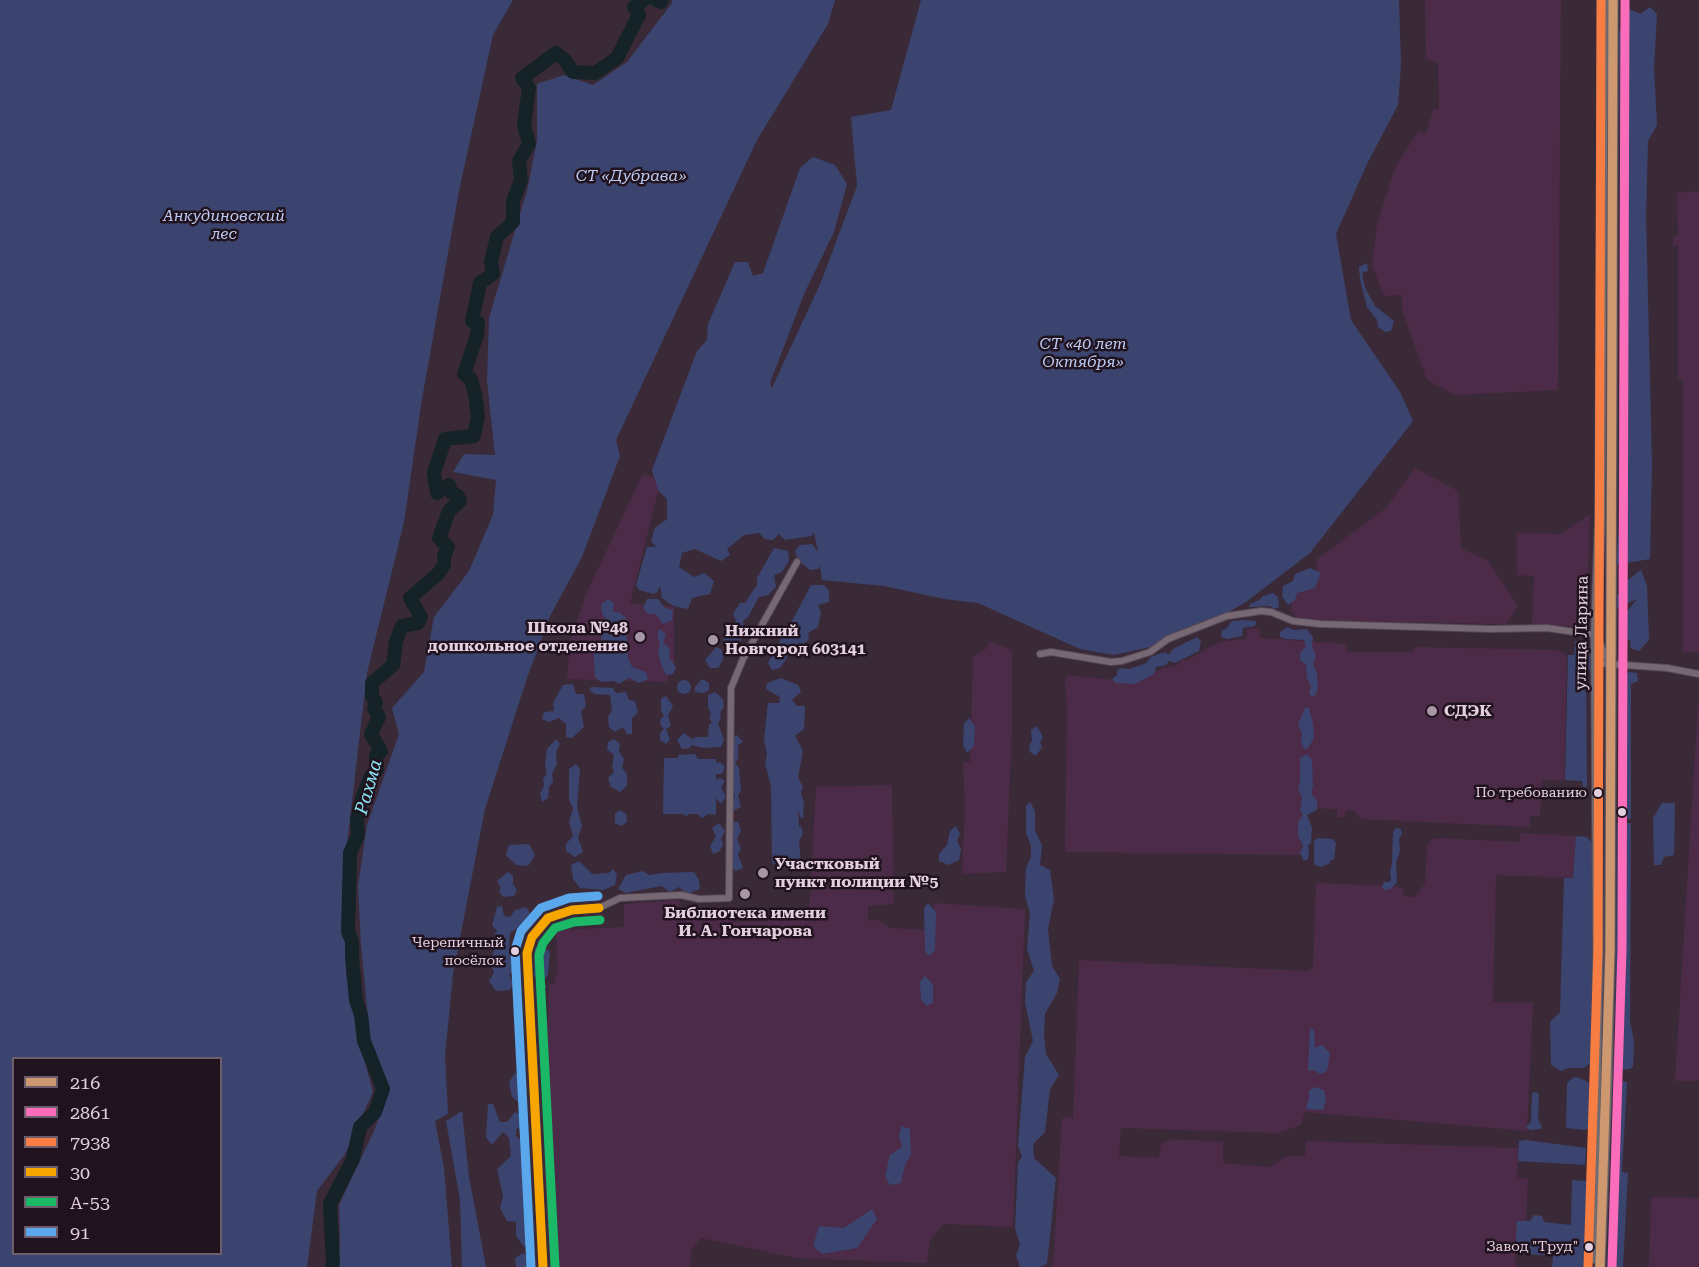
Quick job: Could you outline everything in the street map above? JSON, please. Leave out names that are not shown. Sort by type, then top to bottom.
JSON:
[{"type":"main road","name":"улица Ларина","points":[[1593,1267],[1598,950],[1596,635],[1600,507],[1603,0]]},
{"type":"main road","name":"улица Ларина","points":[[1600,1267],[1609,985],[1613,0]]},
{"type":"street","points":[[543,1267],[529,1007],[528,946],[548,918],[572,910],[599,908],[620,898],[681,895],[699,899],[729,898],[731,688],[743,659],[797,562]]},
{"type":"street","points":[[1040,654],[1057,652],[1111,662],[1122,661],[1150,652],[1168,639],[1227,616],[1261,611],[1271,612],[1293,621],[1320,624],[1491,629],[1546,628],[1596,635],[1609,664]]},
{"type":"street","points":[[1596,663],[1667,668],[1699,674]]},
{"type":"shaded area","points":[[1425,0],[1561,0],[1558,390],[1455,395],[1427,380],[1402,310],[1402,295],[1384,296],[1372,265],[1377,225],[1394,170],[1418,131],[1426,133],[1433,110],[1439,109],[1438,63],[1426,58]]},
{"type":"shaded area","points":[[1699,191],[1699,653],[1683,652],[1683,380],[1678,379],[1678,246],[1673,246],[1673,237],[1678,236],[1677,193]]},
{"type":"shaded area","points":[[1415,468],[1458,491],[1461,548],[1488,561],[1518,606],[1506,624],[1299,620],[1291,611],[1293,591],[1315,586],[1317,559],[1386,508]]},
{"type":"shaded area","points":[[643,474],[661,480],[630,603],[674,607],[674,667],[666,682],[567,679],[570,643],[586,594]]},
{"type":"shaded area","points":[[1590,514],[1586,627],[1532,624],[1534,576],[1517,575],[1517,533],[1561,534]]},
{"type":"shaded area","points":[[1247,629],[1259,629],[1260,638],[1346,644],[1347,652],[1413,652],[1415,647],[1558,650],[1567,656],[1564,781],[1542,780],[1540,816],[1530,816],[1530,827],[1360,819],[1355,811],[1346,810],[1345,817],[1337,817],[1337,809],[1303,808],[1301,855],[1065,852],[1067,709],[1065,681],[1068,675],[1134,682],[1163,668],[1175,667],[1184,659],[1187,661],[1211,646],[1226,641],[1246,639]]},
{"type":"shaded area","points":[[989,641],[1012,650],[1012,727],[1006,872],[962,874],[965,807],[963,762],[970,762],[973,656],[986,649]]},
{"type":"shaded area","points":[[1698,704],[1699,1081],[1675,1081]]},
{"type":"shaded area","points":[[892,785],[894,904],[868,906],[868,921],[879,920],[890,928],[933,930],[934,903],[1025,909],[1013,1227],[944,1224],[930,1240],[927,1263],[797,1258],[701,1238],[691,1251],[690,1267],[550,1267],[545,1179],[543,1023],[548,1023],[549,984],[555,984],[555,975],[558,974],[556,930],[624,927],[624,904],[679,900],[680,913],[716,913],[718,906],[733,914],[733,922],[764,921],[772,916],[809,913],[816,787]]},
{"type":"shaded area","points":[[1520,833],[1576,836],[1573,878],[1496,875],[1493,1002],[1533,1003],[1527,1131],[1305,1112],[1301,1125],[1277,1133],[1121,1128],[1119,1156],[1159,1158],[1161,1144],[1172,1139],[1223,1142],[1223,1163],[1270,1167],[1287,1156],[1305,1156],[1306,1141],[1518,1148],[1517,1178],[1528,1179],[1526,1221],[1517,1221],[1515,1267],[1053,1267],[1062,1119],[1066,1116],[1073,1119],[1079,960],[1307,971],[1313,968],[1316,883],[1393,886],[1404,889],[1403,896],[1415,897],[1425,883],[1427,846],[1431,840],[1436,838],[1519,842]]},
{"type":"shaded area","points":[[1651,1197],[1699,1198],[1699,1267],[1649,1267]]},
{"type":"green space","name":"Анкудиновский лес","points":[[0,0],[513,0],[493,35],[459,191],[422,399],[404,522],[367,673],[346,853],[346,973],[359,1040],[373,1092],[345,1154],[317,1191],[307,1267],[0,1267]]},
{"type":"green space","name":"СТ «Дубрава»","points":[[672,0],[835,0],[828,24],[757,140],[616,440],[620,456],[582,557],[550,616],[527,678],[485,809],[453,974],[445,1056],[448,1114],[435,1121],[444,1168],[452,1267],[338,1267],[339,1205],[373,1133],[389,1092],[370,1039],[361,945],[358,886],[367,825],[399,734],[392,708],[424,672],[434,617],[469,571],[493,515],[496,480],[453,472],[464,454],[495,455],[487,381],[489,318],[528,187],[537,140],[537,84],[564,75],[593,85],[627,62]]},
{"type":"green space","name":"СТ «40 лет Октября»","points":[[921,0],[1399,0],[1401,65],[1398,105],[1367,164],[1336,234],[1351,320],[1400,392],[1413,421],[1310,553],[1246,602],[1227,613],[1151,647],[1113,655],[1080,649],[978,603],[944,599],[884,586],[822,580],[820,566],[818,569],[810,570],[798,560],[795,551],[800,545],[812,544],[818,552],[814,532],[812,536],[785,540],[779,534],[773,540],[764,539],[760,533],[744,535],[727,549],[730,555],[721,561],[695,549],[682,553],[679,567],[694,577],[704,573],[714,581],[710,594],[692,598],[688,609],[673,606],[662,598],[660,586],[654,594],[639,590],[636,585],[647,547],[656,547],[651,541],[655,528],[667,519],[667,499],[658,490],[652,470],[697,351],[707,340],[708,324],[735,262],[748,262],[753,276],[763,273],[800,168],[813,157],[835,165],[847,184],[834,232],[804,294],[770,383],[772,388],[821,282],[857,186],[851,117],[891,110]]},
{"type":"green space","points":[[1650,7],[1657,14],[1654,68],[1657,125],[1648,141],[1646,216],[1652,464],[1650,559],[1615,565],[1625,479],[1619,34],[1623,15],[1629,9],[1640,14]]},
{"type":"green space","points":[[1367,263],[1368,271],[1362,273],[1365,288],[1375,306],[1394,321],[1391,331],[1385,332],[1378,327],[1377,320],[1367,307],[1359,267]]},
{"type":"green space","points":[[774,548],[788,551],[789,561],[782,572],[774,575],[776,587],[768,595],[759,597],[748,617],[743,621],[744,634],[738,646],[732,649],[724,644],[726,629],[733,627],[736,620],[733,614],[740,603],[745,603],[757,585],[757,578]]},
{"type":"green space","points":[[1310,568],[1321,573],[1315,588],[1297,593],[1295,600],[1288,605],[1282,597],[1283,586],[1293,581],[1295,574]]},
{"type":"green space","points":[[1641,570],[1647,586],[1649,640],[1639,651],[1630,648],[1631,641],[1618,637],[1625,625],[1625,614],[1637,599],[1614,609],[1614,597],[1625,590],[1624,583]]},
{"type":"green space","points":[[811,585],[824,585],[829,591],[829,602],[818,605],[821,613],[818,627],[808,633],[809,639],[799,650],[788,649],[787,658],[780,668],[772,670],[768,663],[775,650],[780,647],[779,642],[784,633],[792,631],[792,621]]},
{"type":"green space","points":[[1273,593],[1278,597],[1279,607],[1274,609],[1270,606],[1249,607],[1263,596]]},
{"type":"green space","points":[[609,599],[614,604],[613,612],[619,612],[626,618],[628,658],[632,667],[646,672],[648,679],[639,683],[629,678],[619,684],[614,681],[601,682],[595,677],[593,646],[601,642],[602,631],[609,622],[602,614],[601,604]]},
{"type":"green space","points":[[647,599],[658,599],[665,608],[673,610],[672,620],[663,624],[656,614],[648,614],[643,608]]},
{"type":"green space","points":[[1232,621],[1256,621],[1255,626],[1243,628],[1242,636],[1227,639],[1221,637],[1222,630],[1226,629]]},
{"type":"green space","points":[[1287,627],[1294,630],[1307,629],[1313,637],[1312,647],[1316,655],[1313,665],[1317,673],[1318,688],[1315,696],[1311,696],[1309,692],[1311,686],[1307,678],[1306,665],[1300,660],[1300,653],[1306,646],[1304,640],[1280,637],[1280,632]]},
{"type":"green space","points":[[660,629],[666,634],[663,642],[670,649],[669,657],[676,667],[673,674],[666,675],[661,664],[658,652],[660,643],[657,635]]},
{"type":"green space","points":[[1197,637],[1201,641],[1199,651],[1175,663],[1169,661],[1166,665],[1156,667],[1154,674],[1135,684],[1116,683],[1112,679],[1117,675],[1117,670],[1121,668],[1128,669],[1145,664],[1151,657],[1165,652],[1169,655],[1173,649]]},
{"type":"green space","points":[[1575,641],[1581,641],[1590,647],[1590,670],[1586,670],[1587,787],[1583,787],[1582,781],[1565,780],[1568,655],[1574,655]]},
{"type":"green space","points":[[716,647],[722,650],[723,660],[718,668],[710,668],[705,660]]},
{"type":"green space","points":[[1630,672],[1637,673],[1638,681],[1631,684],[1631,819],[1623,818],[1620,677]]},
{"type":"green space","points":[[781,678],[798,685],[801,692],[792,700],[797,706],[805,706],[804,729],[795,736],[803,751],[798,777],[803,787],[801,792],[804,804],[803,818],[798,811],[799,827],[801,826],[803,834],[799,841],[801,864],[793,870],[772,863],[771,787],[765,763],[767,755],[764,739],[768,703],[779,703],[780,697],[766,689],[767,683]]},
{"type":"green space","points":[[702,679],[709,683],[709,690],[703,693],[695,692],[695,687]]},
{"type":"green space","points":[[684,680],[689,682],[691,687],[689,692],[684,694],[679,692],[677,687],[679,682]]},
{"type":"green space","points":[[573,684],[576,694],[584,694],[586,706],[581,711],[584,727],[572,738],[566,737],[566,724],[559,718],[549,722],[542,719],[544,712],[554,711],[553,703],[563,685]]},
{"type":"green space","points":[[591,687],[613,688],[616,693],[626,692],[629,700],[635,701],[638,712],[632,718],[632,734],[627,734],[623,727],[615,732],[609,727],[608,716],[612,711],[610,695],[595,694],[589,690]]},
{"type":"green space","points":[[715,692],[723,699],[724,707],[718,724],[724,739],[721,747],[703,748],[692,745],[682,749],[677,740],[684,733],[692,739],[708,737],[709,725],[712,722],[709,718],[711,713],[708,708],[708,695]]},
{"type":"green space","points":[[666,696],[673,706],[668,716],[671,726],[666,729],[670,739],[666,744],[660,740],[660,733],[664,729],[660,724],[664,716],[661,710],[661,699]]},
{"type":"green space","points":[[1305,708],[1309,708],[1314,738],[1308,748],[1304,749],[1298,725]]},
{"type":"green space","points":[[969,718],[975,726],[974,746],[967,753],[963,745],[964,724]]},
{"type":"green space","points":[[1037,726],[1043,737],[1040,742],[1042,747],[1036,756],[1030,752],[1029,746],[1032,741],[1031,730]]},
{"type":"green space","points":[[737,735],[743,742],[738,745],[738,759],[735,763],[739,768],[741,790],[738,796],[741,807],[733,811],[735,796],[731,792],[732,765],[727,761],[732,752],[729,740]]},
{"type":"green space","points":[[556,739],[560,744],[556,752],[557,764],[552,774],[553,782],[549,787],[548,798],[542,802],[540,793],[544,786],[543,779],[547,774],[545,766],[547,749]]},
{"type":"green space","points":[[614,739],[620,744],[619,752],[624,759],[622,768],[627,774],[627,786],[620,792],[611,787],[608,778],[614,772],[612,766],[614,755],[607,749],[608,742]]},
{"type":"green space","points":[[695,754],[698,759],[716,759],[716,763],[720,762],[725,767],[722,774],[716,774],[716,780],[720,778],[725,781],[721,787],[726,797],[721,804],[716,798],[716,815],[708,814],[702,818],[697,814],[687,816],[663,814],[664,758]]},
{"type":"green space","points":[[1307,754],[1312,760],[1311,793],[1317,801],[1317,810],[1307,815],[1312,828],[1308,859],[1304,861],[1300,853],[1303,846],[1298,836],[1298,822],[1303,815],[1300,810],[1302,797],[1298,790],[1300,758]]},
{"type":"green space","points":[[576,764],[580,769],[577,807],[582,826],[578,837],[583,852],[575,857],[566,851],[566,844],[573,836],[569,822],[573,808],[569,800],[569,769]]},
{"type":"green space","points":[[1030,802],[1035,811],[1035,831],[1042,845],[1040,865],[1050,870],[1054,899],[1048,929],[1052,966],[1060,979],[1057,993],[1045,1014],[1044,1035],[1046,1054],[1059,1075],[1050,1089],[1045,1132],[1033,1144],[1034,1158],[1056,1178],[1047,1264],[1040,1267],[1020,1267],[1016,1255],[1020,1245],[1015,1228],[1018,1163],[1022,1156],[1018,1146],[1025,1057],[1033,1041],[1025,1002],[1026,982],[1034,971],[1027,949],[1030,914],[1025,895],[1026,868],[1031,857],[1031,845],[1026,833],[1026,806]]},
{"type":"green space","points":[[1662,803],[1675,803],[1674,855],[1664,857],[1661,865],[1654,865],[1653,818]]},
{"type":"green space","points":[[620,810],[626,814],[627,822],[621,826],[615,823],[615,814]]},
{"type":"green space","points":[[734,822],[738,822],[741,831],[737,839],[741,849],[738,854],[743,868],[735,871],[727,863],[733,852],[731,847],[733,839],[728,829]]},
{"type":"green space","points":[[719,823],[725,831],[721,838],[723,844],[720,851],[713,854],[710,846],[716,837],[712,828]]},
{"type":"green space","points":[[1617,823],[1631,823],[1630,1021],[1634,1042],[1633,1066],[1630,1069],[1620,1070],[1615,1066]]},
{"type":"green space","points":[[956,826],[960,834],[957,841],[961,849],[959,860],[949,865],[939,861],[939,854],[947,845],[950,831]]},
{"type":"green space","points":[[1396,828],[1401,829],[1402,834],[1399,839],[1400,851],[1396,863],[1397,882],[1391,889],[1384,890],[1382,887],[1384,882],[1390,882],[1391,879],[1393,832]]},
{"type":"green space","points":[[1576,836],[1587,837],[1592,843],[1592,1062],[1584,1068],[1568,1068],[1561,1071],[1551,1065],[1550,1022],[1560,1012],[1564,878],[1573,878]]},
{"type":"green space","points":[[1318,838],[1333,839],[1336,843],[1334,859],[1329,864],[1320,867],[1314,864],[1314,841]]},
{"type":"green space","points":[[529,844],[535,855],[528,866],[516,865],[506,855],[509,845]]},
{"type":"green space","points":[[579,861],[592,874],[609,873],[613,869],[617,874],[615,885],[603,890],[580,888],[573,879],[571,865]]},
{"type":"green space","points":[[643,871],[649,875],[694,872],[699,880],[700,889],[687,894],[679,887],[670,892],[661,886],[626,893],[618,889],[626,875]]},
{"type":"green space","points":[[508,872],[513,876],[513,884],[517,890],[514,896],[503,897],[497,881]]},
{"type":"green space","points":[[928,903],[936,912],[935,950],[929,956],[925,951],[924,908]]},
{"type":"green space","points":[[502,906],[504,916],[510,917],[515,910],[526,907],[530,913],[522,925],[510,933],[509,954],[516,963],[516,970],[509,974],[513,983],[510,990],[496,991],[489,981],[494,973],[490,963],[496,945],[494,936],[497,931],[492,925],[497,907]]},
{"type":"green space","points":[[541,945],[550,952],[548,975],[542,981],[547,987],[541,991],[537,988],[540,982],[534,976],[535,948]]},
{"type":"green space","points":[[925,976],[933,985],[933,1003],[926,1006],[921,999],[920,982]]},
{"type":"green space","points":[[1310,1028],[1314,1030],[1315,1048],[1322,1045],[1330,1053],[1327,1071],[1320,1074],[1313,1070],[1308,1071]]},
{"type":"green space","points":[[515,1073],[523,1079],[526,1099],[522,1105],[512,1097],[509,1082]]},
{"type":"green space","points":[[1574,1077],[1588,1082],[1592,1089],[1590,1127],[1585,1130],[1566,1128],[1567,1083]]},
{"type":"green space","points":[[1620,1081],[1627,1082],[1622,1172],[1628,1173],[1623,1267],[1607,1267],[1614,1086]]},
{"type":"green space","points":[[1316,1087],[1324,1090],[1326,1100],[1323,1110],[1306,1109],[1309,1090]]},
{"type":"green space","points":[[1532,1093],[1539,1094],[1538,1120],[1542,1126],[1541,1129],[1530,1130],[1526,1127],[1531,1122]]},
{"type":"green space","points":[[488,1104],[493,1104],[500,1122],[507,1122],[515,1112],[524,1116],[526,1126],[516,1129],[516,1136],[524,1142],[532,1218],[531,1242],[524,1247],[516,1236],[516,1222],[507,1221],[500,1208],[503,1196],[497,1169],[511,1156],[509,1138],[503,1132],[492,1145],[486,1137]]},
{"type":"green space","points":[[462,1111],[469,1177],[486,1267],[462,1267],[460,1200],[446,1121]]},
{"type":"green space","points":[[901,1126],[910,1129],[911,1155],[905,1165],[901,1183],[890,1185],[885,1176],[890,1155],[902,1147],[899,1136]]},
{"type":"green space","points":[[1519,1141],[1586,1148],[1585,1165],[1518,1161]]},
{"type":"green space","points":[[1572,1180],[1587,1181],[1584,1267],[1552,1267],[1553,1256],[1515,1253],[1517,1221],[1530,1221],[1534,1215],[1542,1216],[1544,1222],[1571,1225]]},
{"type":"green space","points":[[872,1209],[877,1219],[857,1248],[822,1254],[813,1246],[819,1226],[844,1228]]},
{"type":"green space","points":[[523,1253],[530,1259],[531,1267],[516,1267],[515,1258]]},
{"type":"waterway","name":"Рахма","points":[[332,1267],[330,1204],[353,1159],[360,1127],[375,1112],[383,1089],[364,1041],[361,1015],[356,1000],[352,941],[348,932],[350,853],[358,835],[357,819],[362,798],[370,778],[377,770],[376,755],[381,751],[371,734],[379,717],[374,708],[376,703],[372,696],[372,683],[393,665],[396,641],[402,626],[418,623],[421,617],[410,598],[438,574],[444,565],[444,556],[448,547],[439,538],[449,511],[460,501],[458,496],[452,493],[449,485],[437,493],[434,473],[445,439],[474,436],[478,416],[475,394],[471,379],[464,374],[477,335],[478,323],[472,321],[480,283],[493,274],[491,262],[497,237],[513,222],[513,201],[521,180],[519,161],[529,144],[524,125],[529,88],[522,78],[556,53],[565,60],[573,72],[595,73],[617,58],[639,15],[634,7],[644,0]]},
{"type":"waterway","name":"Рахма","points":[[656,0],[661,2],[662,0]]},
{"type":"transit line","name":"7938","points":[[1588,1267],[1598,950],[1601,0]]},
{"type":"transit line","name":"216","points":[[1600,1267],[1610,950],[1613,0]]},
{"type":"transit line","name":"2861","points":[[1612,1267],[1622,950],[1625,0]]},
{"type":"transit line","name":"91","points":[[531,1267],[515,950],[521,931],[541,908],[569,898],[598,896]]},
{"type":"transit line","name":"30","points":[[543,1267],[527,953],[532,937],[548,918],[572,910],[599,908]]},
{"type":"transit line","name":"А-53","points":[[555,1266],[539,955],[543,943],[555,928],[574,922],[600,920]]},
{"type":"place","name":"Школа №48 дошкольное отделение","points":[[640,637]]},
{"type":"place","name":"Нижний Новгород 603141","points":[[713,640]]},
{"type":"place","name":"СДЭК","points":[[1432,711]]},
{"type":"place","name":"По требованию","points":[[1598,793]]},
{"type":"place","name":"Участковый пункт полиции №5","points":[[763,873]]},
{"type":"place","name":"Библиотека имени И. А. Гончарова","points":[[745,894]]},
{"type":"place","name":"Черепичный посёлок","points":[[515,951]]},
{"type":"place","name":"Завод \"Труд\"","points":[[1589,1247]]}]
